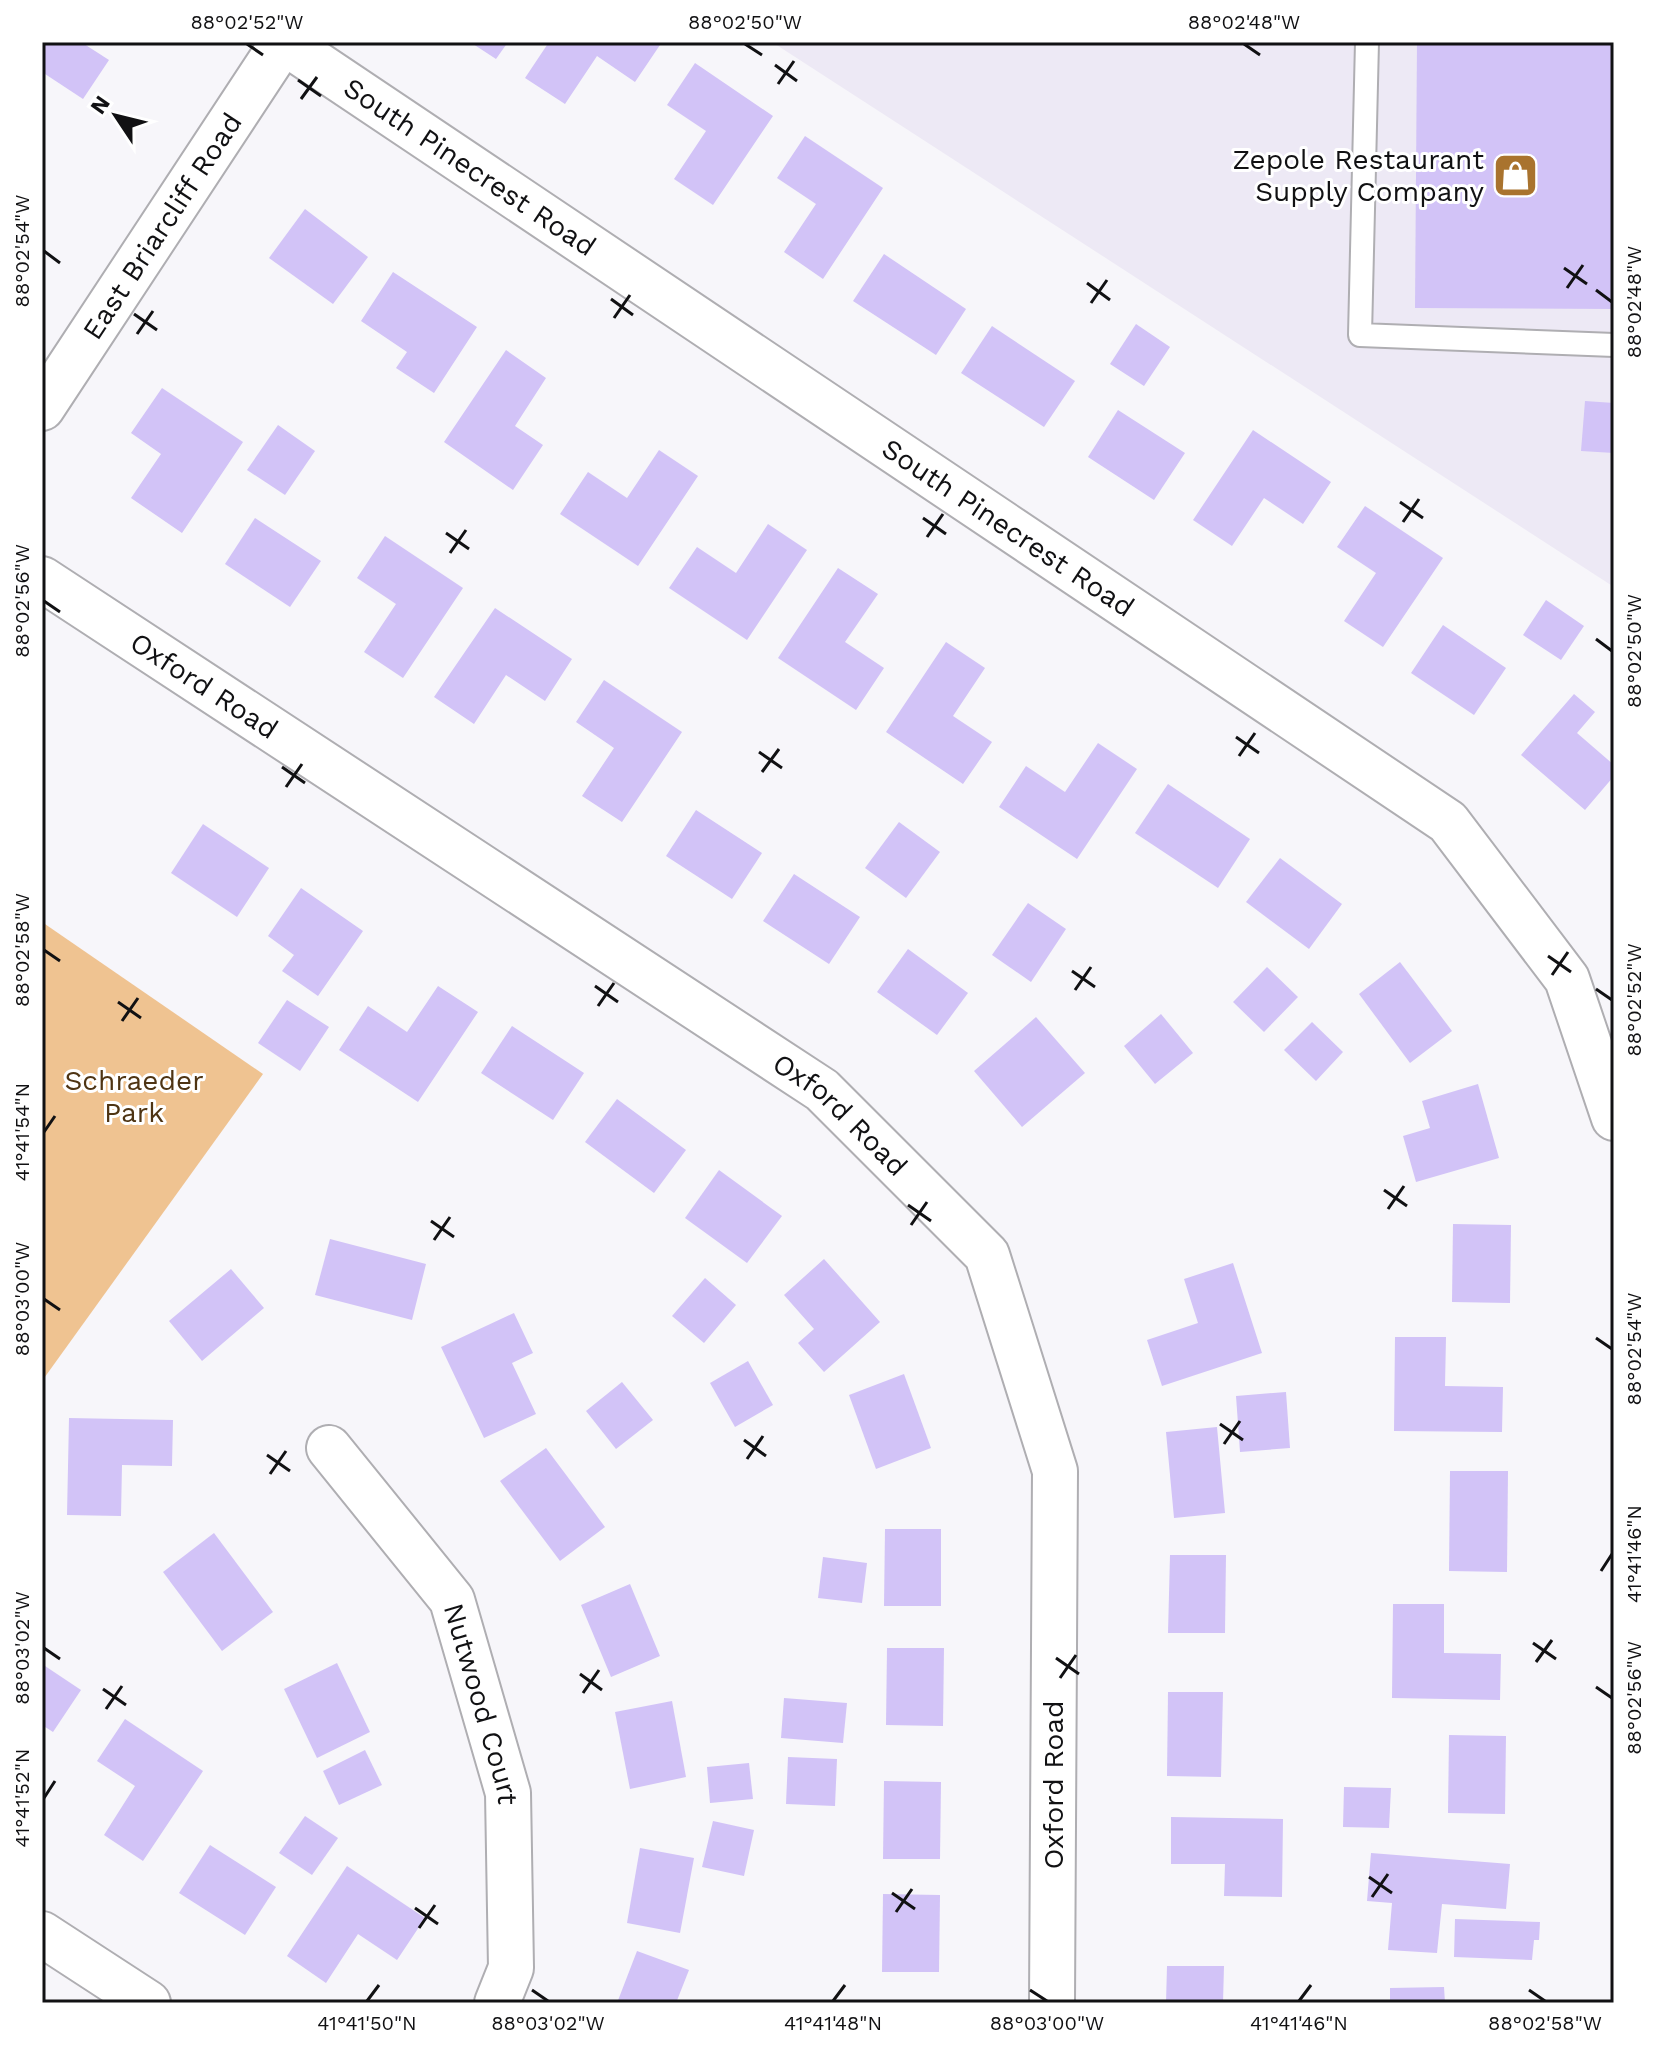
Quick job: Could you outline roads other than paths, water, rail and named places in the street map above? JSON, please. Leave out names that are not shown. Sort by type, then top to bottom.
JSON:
[{"type":"street","name":"East Briarcliff Road","points":[[42,408],[283,42]]},
{"type":"street","name":"South Pinecrest Road","points":[[283,42],[1448,822],[1567,979],[1614,1118]]},
{"type":"street","name":"Oxford Road","points":[[42,579],[822,1090],[987,1255],[1055,1471],[1052,2003]]},
{"type":"street","name":"Nutwood Court","points":[[329,1448],[452,1600],[508,1793],[511,1968],[497,2003]]},
{"type":"street","points":[[42,1934],[148,2003]]},
{"type":"lane","points":[[1367,42],[1360,335],[1614,345]]},
{"type":"place","name":"Zepole Restaurant Supply Company","points":[[1515,175]]},
{"type":"park label","name":"Schraeder Park","points":[[134,1096]]}]
